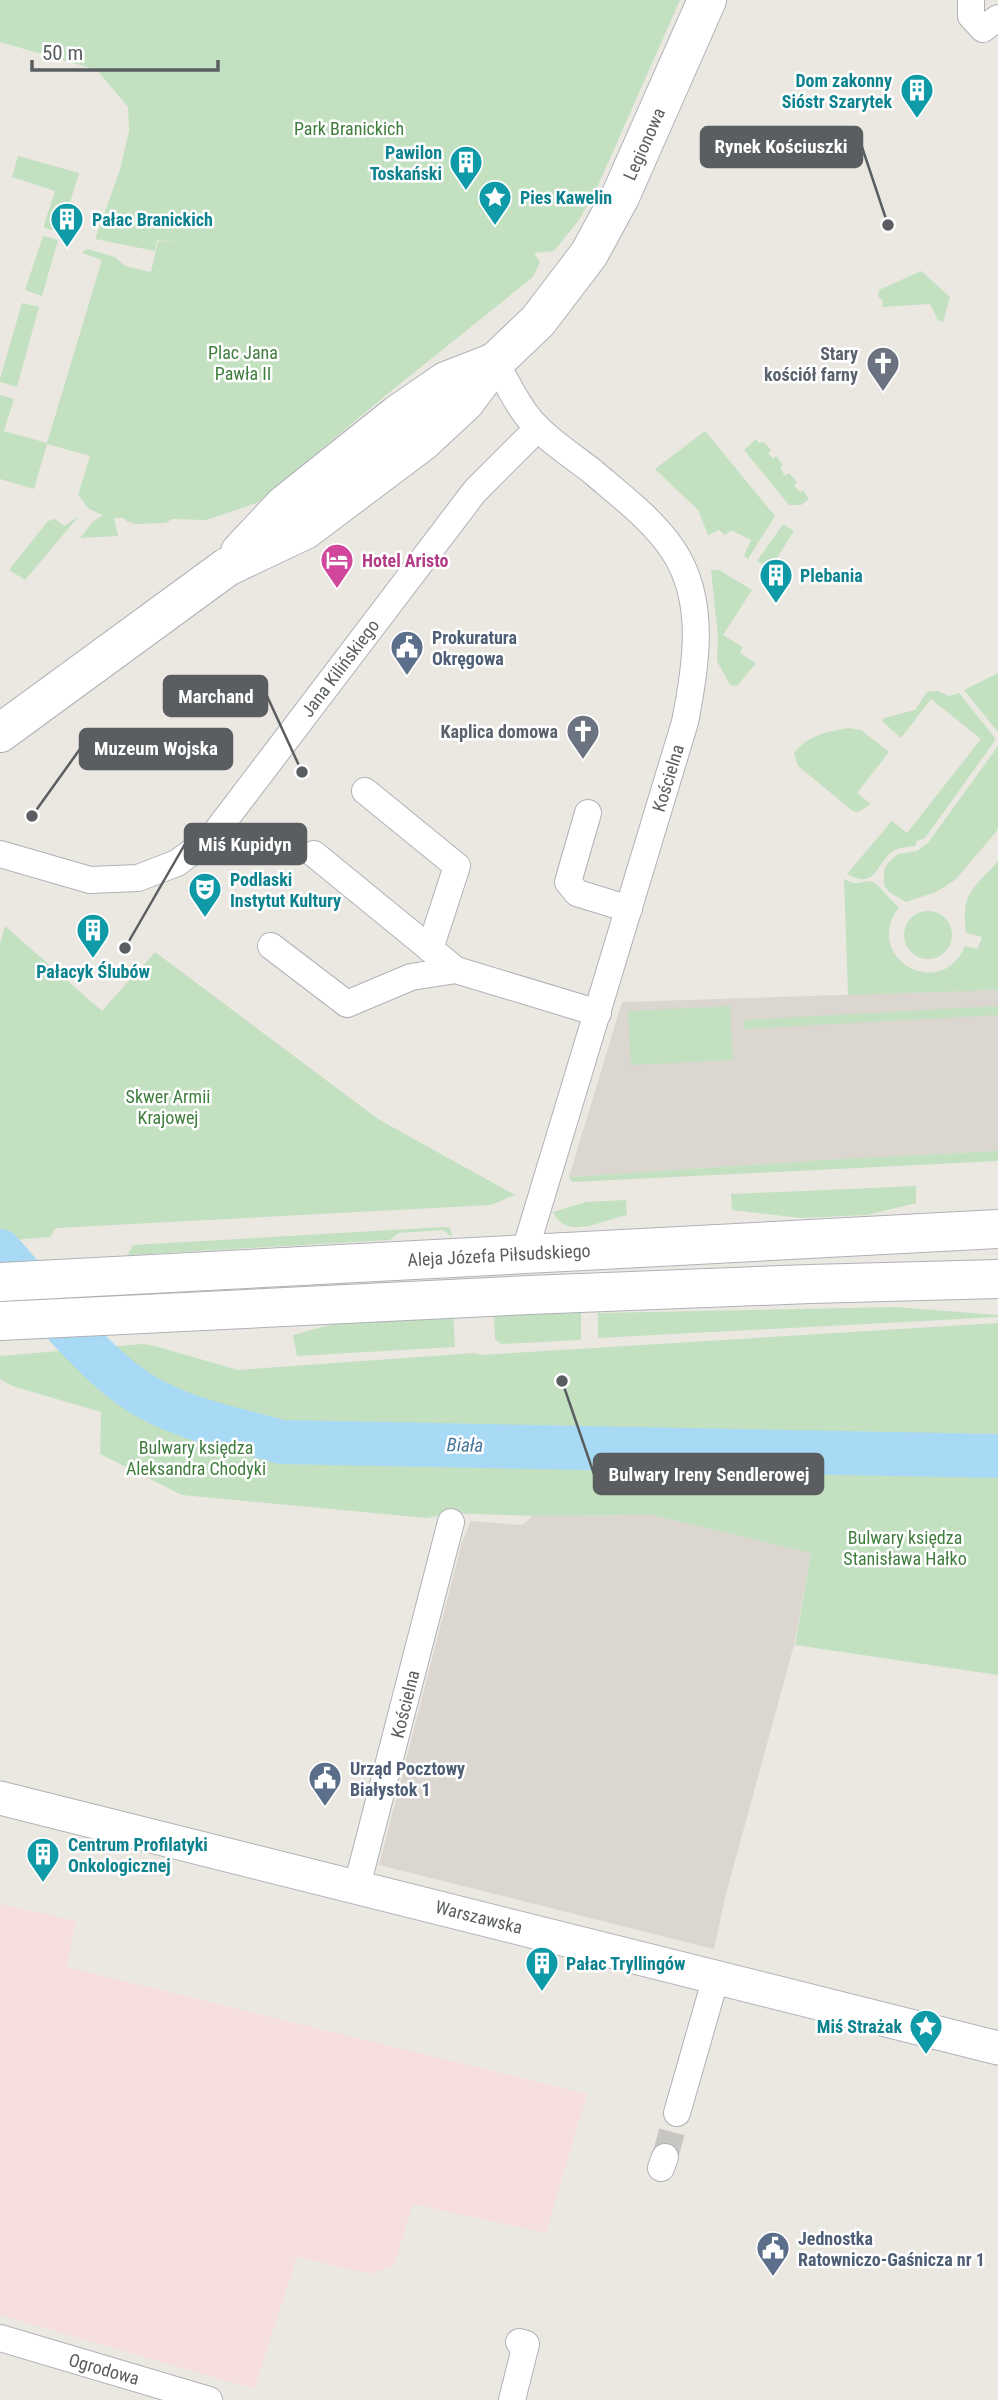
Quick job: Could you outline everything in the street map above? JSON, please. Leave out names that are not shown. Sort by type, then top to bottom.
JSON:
[{"type":"main road","name":"Legionowa","points":[[495,362],[538,321],[589,254],[620,197],[708,0]]},
{"type":"main road","points":[[0,733],[227,567],[306,530],[422,442],[465,402],[495,362]]},
{"type":"main road","name":"Aleja Józefa Piłsudskiego","points":[[0,1282],[998,1229]]},
{"type":"main road","points":[[4,1321],[542,1294],[998,1279]]},
{"type":"street","points":[[971,0],[971,16],[983,29],[998,18]]},
{"type":"street","name":"Kościelna","points":[[495,362],[528,418],[625,499],[664,538],[685,572],[693,605],[696,653],[685,722],[524,1254]]},
{"type":"street","name":"Jana Kilińskiego","points":[[0,855],[90,880],[138,878],[177,863],[212,837],[475,491],[538,428]]},
{"type":"street","points":[[365,791],[457,866],[430,948]]},
{"type":"street","points":[[587,813],[568,882],[577,893],[629,909]]},
{"type":"street","points":[[314,854],[456,970],[597,1013]]},
{"type":"street","points":[[271,946],[346,1004],[411,977],[456,970]]},
{"type":"street","name":"Kościelna","points":[[357,1886],[451,1522]]},
{"type":"street","name":"Warszawska","points":[[0,1798],[998,2048]]},
{"type":"street","points":[[677,2113],[716,1977]]},
{"type":"street","name":"Ogrodowa","points":[[0,2338],[135,2390],[209,2400]]},
{"type":"street","points":[[512,2400],[526,2344],[519,2342]]},
{"type":"shaded area","points":[[998,990],[998,1151],[569,1177],[622,1002]]},
{"type":"shaded area","points":[[652,1515],[811,1553],[794,1645],[726,1894],[714,1949],[379,1865],[462,1542],[471,1521],[522,1525],[533,1516]]},
{"type":"shaded area","points":[[0,1904],[76,1921],[66,1967],[587,2094],[546,2233],[413,2204],[394,2265],[370,2274],[297,2257],[254,2389],[0,2315]]},
{"type":"green space","points":[[0,0],[680,0],[596,190],[579,220],[554,251],[534,253],[540,262],[533,277],[257,503],[206,520],[172,519],[166,523],[135,524],[124,518],[114,518],[118,536],[80,538],[93,522],[103,515],[89,509],[78,495],[90,456],[47,444],[34,489],[0,479],[0,395],[14,399],[4,431],[47,443],[102,260],[82,253],[87,249],[115,257],[125,266],[151,272],[158,241],[176,242],[157,240],[155,251],[95,239],[120,170],[129,131],[128,107],[97,70],[0,42]]},
{"type":"green space","points":[[18,156],[79,173],[61,232],[45,228],[44,225],[55,191],[12,177]]},
{"type":"green space","points":[[43,236],[58,240],[42,296],[25,290]]},
{"type":"green space","points":[[921,271],[950,297],[943,322],[938,320],[930,304],[882,307],[879,290]]},
{"type":"green space","points":[[22,303],[39,307],[17,387],[0,382],[0,379]]},
{"type":"green space","points":[[705,431],[775,516],[748,559],[744,556],[751,540],[731,530],[725,535],[719,530],[708,535],[698,510],[655,469]]},
{"type":"green space","points":[[756,439],[759,443],[764,442],[771,450],[768,453],[773,459],[776,456],[783,465],[780,468],[785,476],[789,473],[797,482],[794,485],[800,492],[803,490],[809,499],[801,505],[789,505],[744,450]]},
{"type":"green space","points":[[79,516],[25,580],[9,570],[48,521],[55,519],[64,526]]},
{"type":"green space","points":[[783,524],[794,531],[770,569],[757,561]]},
{"type":"green space","points":[[711,570],[719,570],[752,590],[723,635],[743,647],[740,653],[756,663],[737,686],[730,685],[717,661],[718,637]]},
{"type":"green space","points":[[998,673],[998,732],[964,690]]},
{"type":"green space","points":[[938,691],[949,696],[959,693],[995,738],[994,742],[925,838],[917,841],[915,846],[899,848],[890,853],[876,872],[865,879],[847,874],[892,821],[907,833],[981,739],[931,699],[901,738],[883,722],[884,718],[915,710],[927,692]]},
{"type":"green space","points":[[848,728],[861,730],[889,752],[857,793],[871,804],[858,812],[853,811],[798,766],[794,754],[811,738]]},
{"type":"green space","points":[[998,746],[996,832],[955,880],[936,892],[906,902],[889,892],[884,885],[884,870],[888,863],[898,854],[917,851],[928,843]]},
{"type":"green space","points":[[998,861],[998,990],[848,995],[844,879],[853,883],[873,882],[899,907],[890,926],[890,943],[897,957],[909,967],[924,972],[939,971],[954,963],[965,946],[978,949],[982,937],[966,933],[967,899]]},
{"type":"green space","points":[[928,911],[945,918],[952,935],[945,952],[928,959],[911,952],[904,935],[911,918]]},
{"type":"green space","name":"Skwer Armii Krajowej","points":[[5,926],[102,1011],[155,952],[378,1119],[515,1195],[491,1205],[56,1228],[50,1237],[0,1241],[0,944]]},
{"type":"green space","points":[[730,1006],[733,1060],[631,1065],[628,1011]]},
{"type":"green space","points":[[998,1006],[998,1015],[744,1029],[744,1020]]},
{"type":"green space","points":[[998,1151],[998,1161],[572,1182],[569,1177],[839,1159]]},
{"type":"green space","points":[[916,1186],[916,1203],[867,1215],[801,1218],[732,1210],[731,1194]]},
{"type":"green space","points":[[626,1200],[627,1215],[587,1226],[567,1226],[559,1221],[553,1212],[586,1202]]},
{"type":"green space","points":[[450,1228],[452,1237],[443,1230],[398,1233],[390,1240],[128,1255],[133,1245]]},
{"type":"green space","points":[[896,1307],[998,1317],[598,1338],[598,1313]]},
{"type":"green space","points":[[581,1313],[581,1339],[578,1340],[501,1344],[495,1339],[494,1314]]},
{"type":"green space","points":[[453,1314],[455,1347],[297,1356],[293,1335],[344,1321]]},
{"type":"green space","points":[[998,1323],[998,1675],[795,1645],[811,1553],[652,1515],[533,1516],[450,1513],[427,1518],[182,1495],[100,1454],[101,1412],[12,1386],[0,1379],[0,1356],[143,1344],[238,1370],[475,1353],[481,1355]]},
{"type":"waterway","name":"Biała","points":[[0,1251],[84,1346],[121,1380],[140,1393],[191,1417],[282,1442],[998,1456]]},
{"type":"tunnel","points":[[665,2157],[677,2113]]},
{"type":"place","name":"Dom zakonny Sióstr Szarytek","points":[[917,120]]},
{"type":"place","name":"Pawilon Toskański","points":[[466,192]]},
{"type":"place","name":"Rynek Kościuszki","points":[[888,225]]},
{"type":"place","name":"Pies Kawelin","points":[[495,227]]},
{"type":"place","name":"Pałac Branickich","points":[[67,249]]},
{"type":"place","name":"Stary kościół farny","points":[[883,393]]},
{"type":"place","name":"Hotel Aristo","points":[[337,590]]},
{"type":"place","name":"Plebania","points":[[776,605]]},
{"type":"place","name":"Prokuratura Okręgowa","points":[[407,677]]},
{"type":"place","name":"Kaplica domowa","points":[[583,761]]},
{"type":"place","name":"Marchand","points":[[302,772]]},
{"type":"place","name":"Muzeum Wojska","points":[[32,816]]},
{"type":"place","name":"Podlaski Instytut Kultury","points":[[205,919]]},
{"type":"place","name":"Miś Kupidyn","points":[[125,948]]},
{"type":"place","name":"Pałacyk Ślubów","points":[[93,960]]},
{"type":"place","name":"Bulwary Ireny Sendlerowej","points":[[562,1381]]},
{"type":"place","name":"Urząd Pocztowy Białystok 1","points":[[325,1808]]},
{"type":"place","name":"Centrum Profilatyki Onkologicznej","points":[[43,1884]]},
{"type":"place","name":"Pałac Tryllingów","points":[[542,1993]]},
{"type":"place","name":"Miś Strażak","points":[[926,2056]]},
{"type":"place","name":"Jednostka Ratowniczo-Gaśnicza nr 1","points":[[773,2278]]},
{"type":"park label","name":"Park Branickich","points":[[349,128]]},
{"type":"park label","name":"Plac Jana Pawła II","points":[[243,362]]},
{"type":"park label","name":"Bulwary księdza Aleksandra Chodyki","points":[[196,1457]]},
{"type":"park label","name":"Bulwary księdza Stanisława Hałko","points":[[905,1547]]}]
